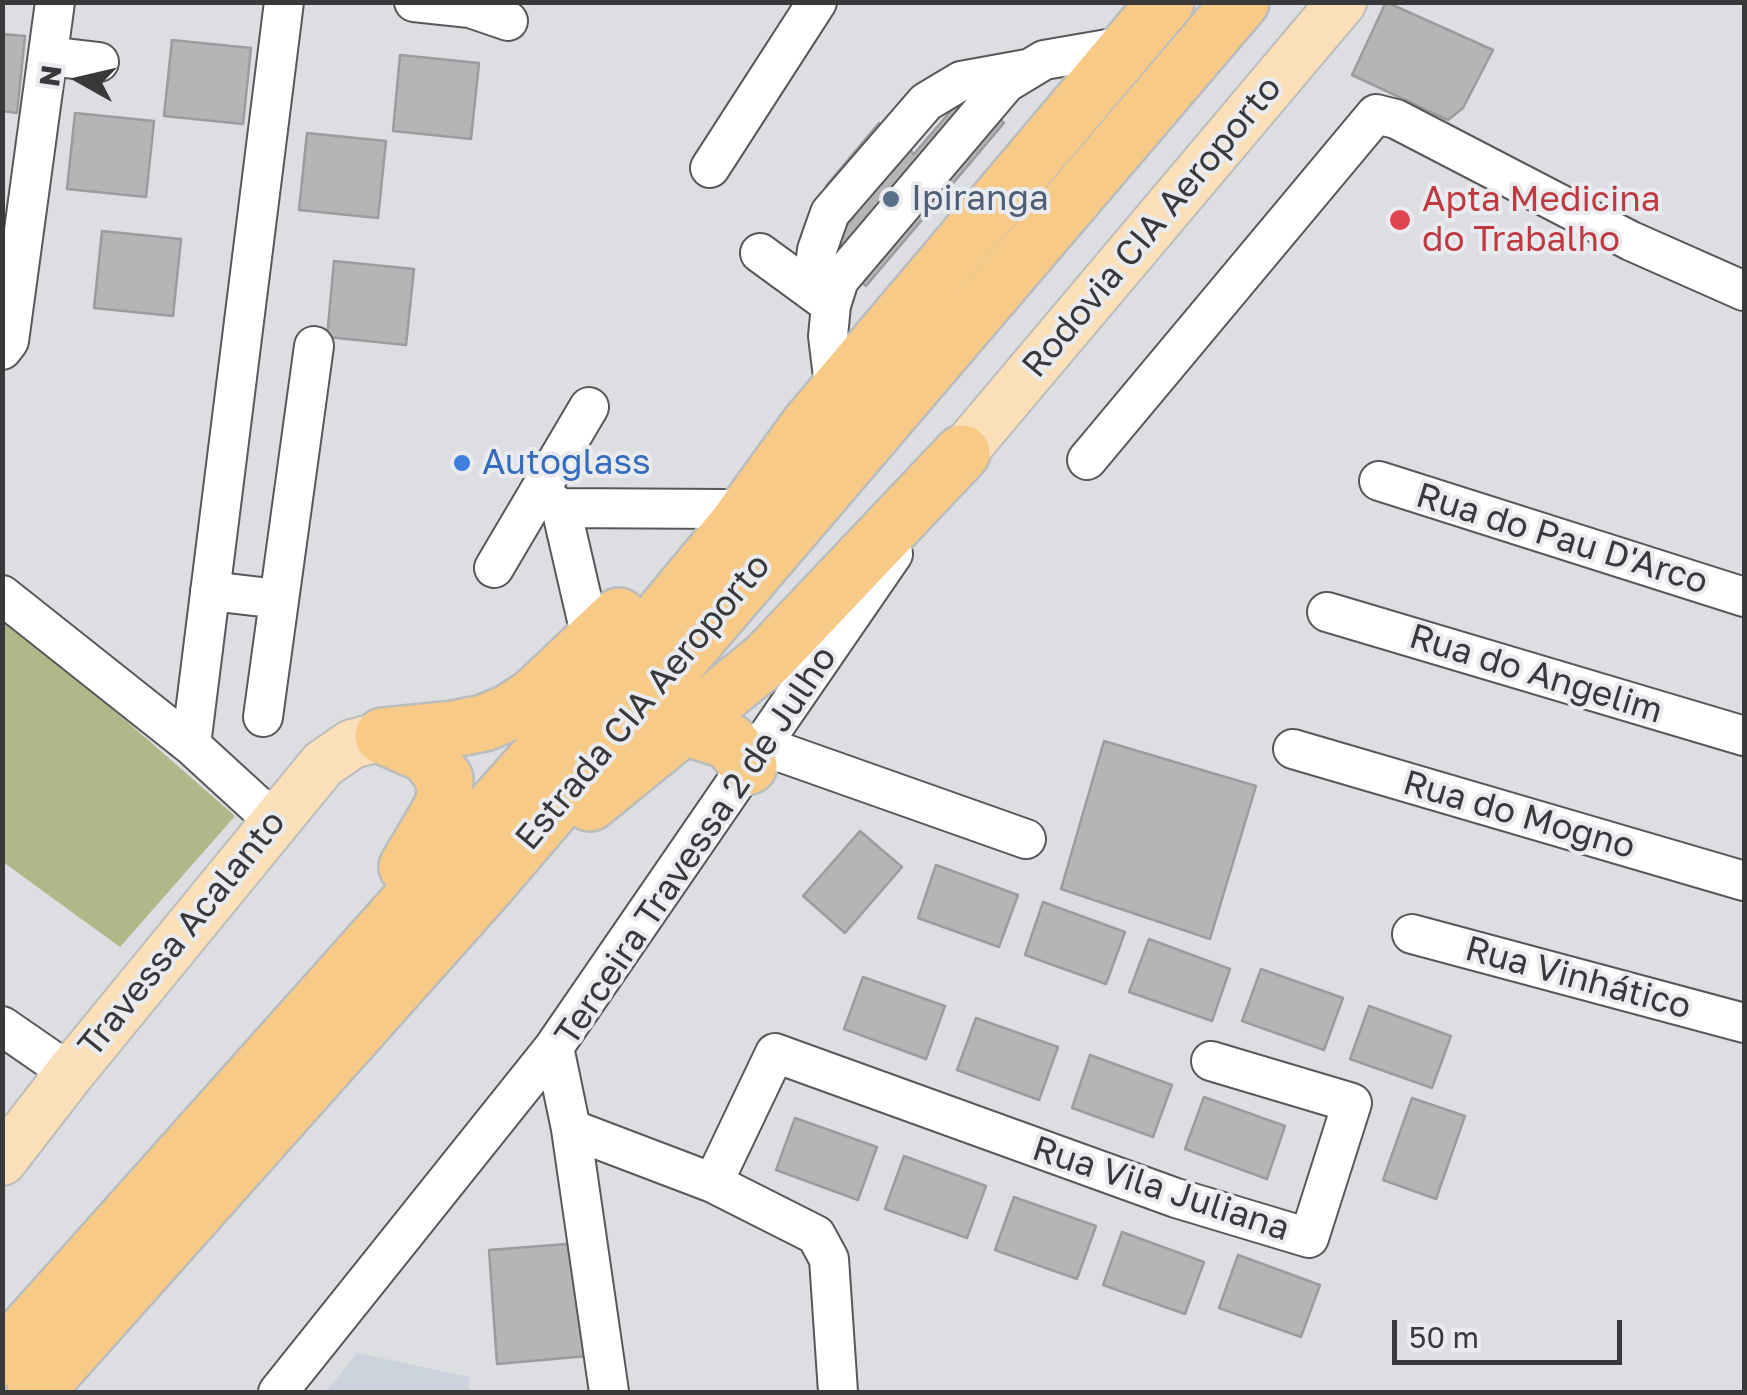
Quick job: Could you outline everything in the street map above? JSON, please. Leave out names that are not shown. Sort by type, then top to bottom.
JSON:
[{"type":"highway","name":"Estrada CIA Aeroporto","points":[[35,1392],[487,885],[1240,2]]},
{"type":"highway","name":"Estrada CIA Aeroporto","points":[[2,1358],[628,655],[736,526],[821,410],[1134,21]]},
{"type":"highway","points":[[383,736],[484,723],[533,697],[725,509],[772,454],[821,410]]},
{"type":"highway","points":[[487,885],[767,660],[962,453]]},
{"type":"highway","points":[[684,727],[729,741],[756,756]]},
{"type":"highway","points":[[118,1227],[174,1129],[410,864],[433,828],[444,804],[445,779],[427,755],[383,736]]},
{"type":"main road","name":"Rodovia CIA Aeroporto","points":[[962,453],[1342,2]]},
{"type":"main road","name":"Travessa Acalanto","points":[[2,1161],[274,821],[336,752],[383,736]]},
{"type":"street","points":[[2,350],[10,340],[55,2]]},
{"type":"street","points":[[191,745],[284,2]]},
{"type":"street","points":[[414,2],[471,5],[508,20]]},
{"type":"street","points":[[710,168],[817,2]]},
{"type":"street","points":[[1144,116],[1192,96],[1272,2]]},
{"type":"street","points":[[822,298],[1006,83],[1044,60],[1134,21]]},
{"type":"street","points":[[48,56],[99,62]]},
{"type":"street","points":[[821,410],[828,336],[817,250],[830,214],[926,102],[961,81],[1030,69]]},
{"type":"street","points":[[1087,460],[1373,116],[1382,114],[1396,119],[1631,241],[1744,291]]},
{"type":"street","points":[[760,253],[822,298]]},
{"type":"street","points":[[263,716],[314,346]]},
{"type":"street","points":[[494,568],[550,501],[589,407]]},
{"type":"street","name":"Terceira Travessa 2 de Julho","points":[[609,1392],[554,1047],[962,453]]},
{"type":"street","name":"Rua do Pau D'Arco","points":[[1379,482],[1744,596]]},
{"type":"street","points":[[550,501],[725,509]]},
{"type":"street","points":[[550,501],[592,642]]},
{"type":"street","points":[[210,591],[279,599]]},
{"type":"street","name":"Travessa Acalanto","points":[[2,595],[191,745],[274,821]]},
{"type":"street","name":"Rua do Angelim","points":[[1327,612],[1744,736]]},
{"type":"street","name":"Rua do Mogno","points":[[1293,750],[1744,881]]},
{"type":"street","points":[[756,756],[1026,839]]},
{"type":"street","name":"Rua Vinhático","points":[[1412,934],[1744,1023]]},
{"type":"street","points":[[2,1026],[70,1073]]},
{"type":"street","points":[[278,1392],[554,1047]]},
{"type":"street","name":"Rua Vila Juliana","points":[[713,1182],[775,1053],[1176,1198],[1309,1238],[1352,1103],[1211,1061]]},
{"type":"street","points":[[570,1129],[713,1182],[811,1231],[822,1242],[829,1259],[838,1392]]},
{"type":"shaded area","points":[[357,1353],[470,1377],[468,1392],[326,1392]]},
{"type":"green space","points":[[3,619],[28,635],[235,816],[120,947],[3,862]]},
{"type":"building","points":[[1386,2],[1493,50],[1463,108],[1448,120],[1352,75]]},
{"type":"building","points":[[2,34],[25,36],[17,113],[2,111]]},
{"type":"building","points":[[172,40],[251,48],[243,124],[164,116]]},
{"type":"building","points":[[400,55],[479,63],[471,139],[393,131]]},
{"type":"building","name":"Ipiranga","points":[[967,92],[1004,123],[866,286],[825,251],[857,213],[826,186],[879,123],[914,154]]},
{"type":"building","points":[[75,113],[154,121],[146,197],[67,189]]},
{"type":"building","points":[[307,133],[386,141],[378,218],[299,210]]},
{"type":"building","points":[[102,231],[181,239],[173,316],[94,308]]},
{"type":"building","points":[[334,261],[414,269],[406,345],[327,337]]},
{"type":"building","points":[[1104,741],[1256,786],[1210,939],[1061,889]]},
{"type":"building","points":[[860,831],[902,867],[845,933],[803,896]]},
{"type":"building","points":[[936,865],[1018,895],[999,947],[918,918]]},
{"type":"building","points":[[1043,902],[1125,932],[1106,984],[1025,955]]},
{"type":"building","points":[[1149,939],[1230,969],[1212,1021],[1129,992]]},
{"type":"building","points":[[1261,969],[1343,998],[1324,1050],[1242,1021]]},
{"type":"building","points":[[863,977],[945,1006],[926,1059],[844,1029]]},
{"type":"building","points":[[1369,1006],[1451,1036],[1432,1088],[1350,1059]]},
{"type":"building","points":[[976,1018],[1058,1047],[1039,1100],[957,1070]]},
{"type":"building","points":[[1090,1055],[1172,1085],[1153,1137],[1072,1108]]},
{"type":"building","points":[[1204,1097],[1285,1126],[1267,1179],[1185,1149]]},
{"type":"building","points":[[1412,1098],[1465,1116],[1436,1199],[1383,1180]]},
{"type":"building","points":[[795,1118],[877,1147],[858,1200],[776,1170]]},
{"type":"building","points":[[904,1156],[986,1186],[967,1238],[885,1209]]},
{"type":"building","points":[[1014,1197],[1096,1226],[1077,1279],[995,1250]]},
{"type":"building","points":[[1122,1232],[1204,1262],[1185,1314],[1103,1285]]},
{"type":"building","points":[[579,1243],[588,1356],[497,1364],[489,1250]]},
{"type":"building","points":[[1238,1255],[1320,1285],[1301,1337],[1219,1308]]},
{"type":"place","name":"Ipiranga","points":[[891,199]]},
{"type":"place","name":"Apta Medicina do Trabalho","points":[[1400,220]]},
{"type":"place","name":"Autoglass","points":[[462,463]]}]
